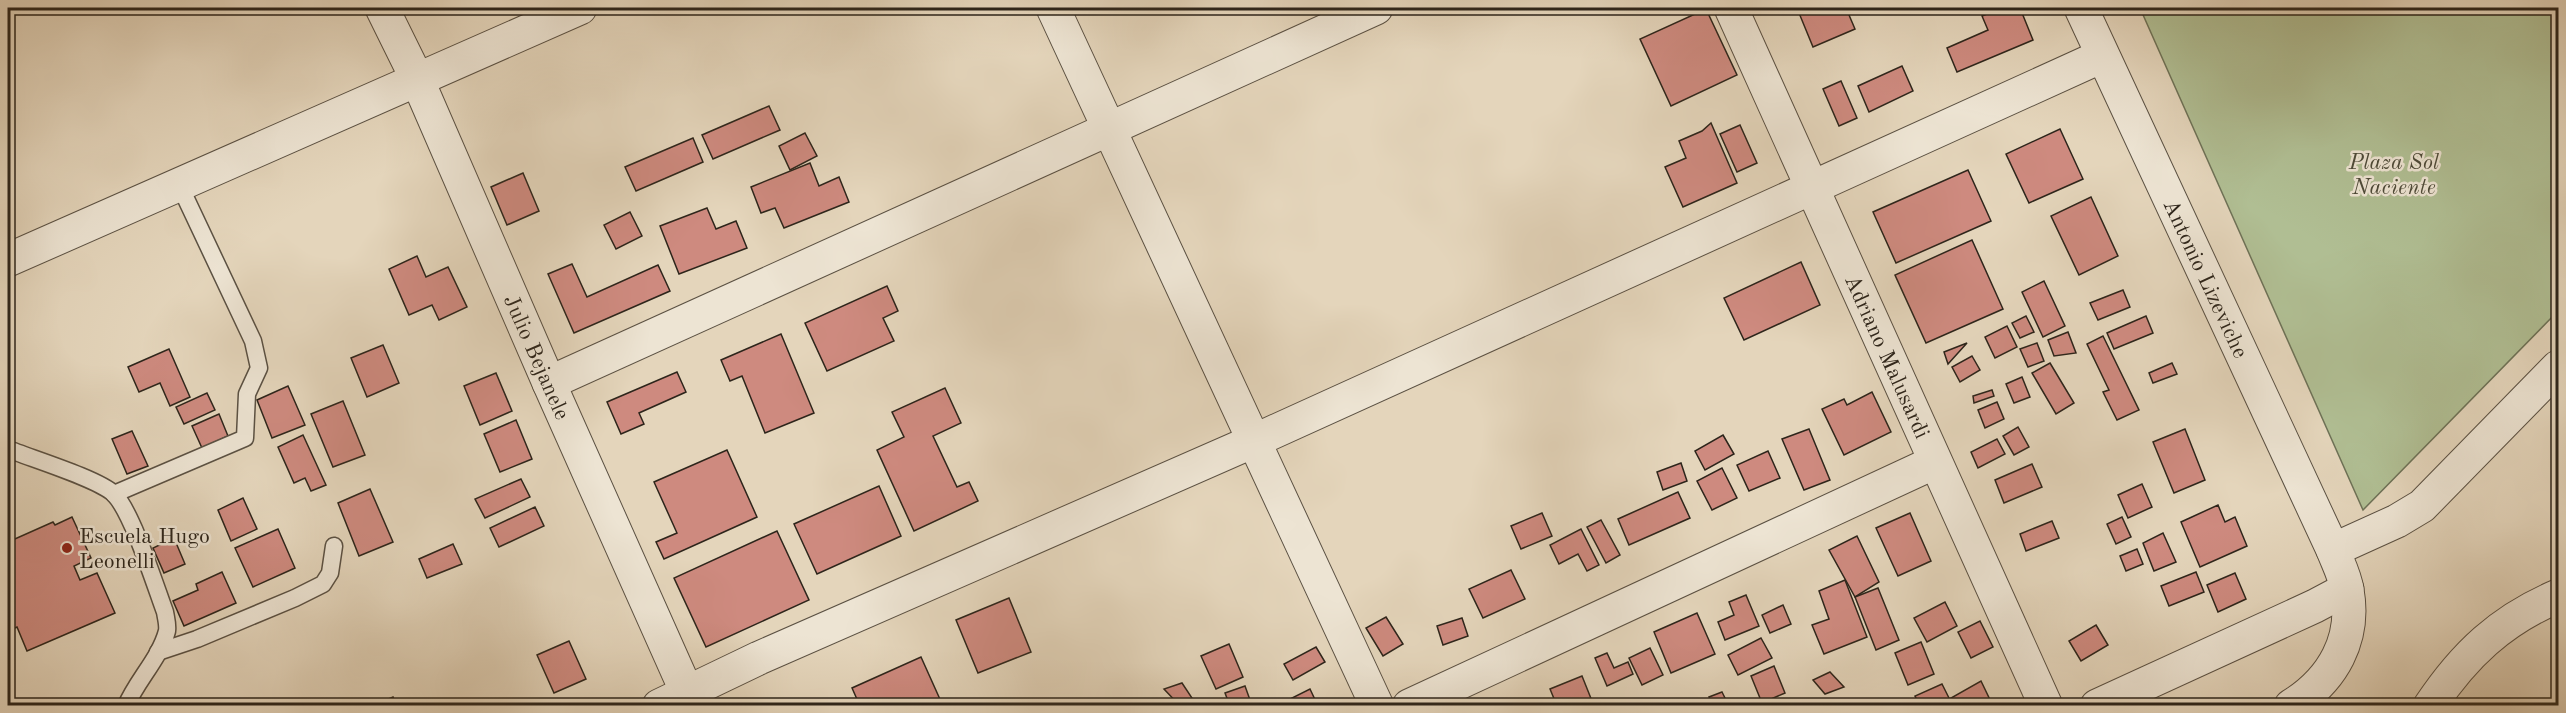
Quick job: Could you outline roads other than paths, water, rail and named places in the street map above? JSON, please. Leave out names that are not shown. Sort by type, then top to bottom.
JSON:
[{"type":"street","name":"Julio Bejanele","points":[[382,8],[417,79],[549,383],[680,701]]},
{"type":"street","points":[[8,260],[580,8]]},
{"type":"street","points":[[1053,8],[1256,440],[1377,705]]},
{"type":"street","points":[[549,383],[1376,8]]},
{"type":"street","name":"Adriano Malusardi","points":[[1731,8],[2046,705]]},
{"type":"street","name":"Antonio Lizeviche","points":[[2081,8],[2333,550],[2347,589],[2349,622],[2345,644],[2330,672],[2305,697],[2291,705]]},
{"type":"street","points":[[680,701],[759,658],[1256,440],[2102,56]]},
{"type":"street","points":[[2333,550],[2397,521],[2422,506],[2559,367]]},
{"type":"street","points":[[1409,705],[1935,462]]},
{"type":"street","points":[[2097,705],[2315,606],[2347,589]]},
{"type":"street","points":[[2430,705],[2458,665],[2493,634],[2534,606],[2559,596]]},
{"type":"lane","points":[[114,494],[245,438],[247,394],[259,368],[253,341],[179,184]]},
{"type":"lane","points":[[8,449],[100,485],[114,494],[127,514],[165,612],[167,629],[158,652],[138,681],[126,705]]},
{"type":"lane","points":[[158,652],[230,625],[323,584],[330,573],[334,546]]},
{"type":"place","name":"Escuela Hugo Leonelli","points":[[67,548]]},
{"type":"park label","name":"Plaza Sol Naciente","points":[[2394,174]]}]
